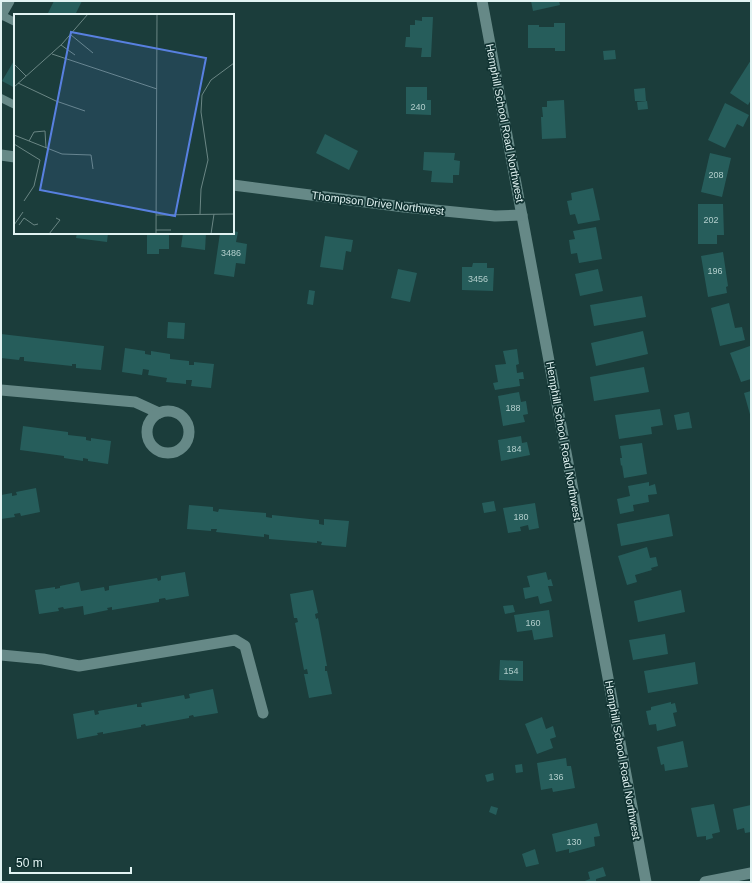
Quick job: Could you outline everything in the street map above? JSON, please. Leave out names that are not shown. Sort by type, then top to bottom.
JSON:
[{"type":"street","points":[[1,15],[9,1]]},
{"type":"street","name":"Hemphill School Road Northwest","points":[[482,1],[646,882]]},
{"type":"street","points":[[1,155],[14,157]]},
{"type":"street","name":"Thompson Drive Northwest","points":[[234,185],[427,209],[495,216],[522,215]]},
{"type":"street","points":[[1,390],[134,402],[159,413]]},
{"type":"street","points":[[1,655],[43,659],[79,666],[235,640],[245,646],[263,713]]},
{"type":"street","points":[[705,882],[751,873]]},
{"type":"lane","points":[[1,15],[14,22]]},
{"type":"lane","points":[[1,98],[14,104]]},
{"type":"building","points":[[54,1],[82,1],[76,14],[48,14]]},
{"type":"building","points":[[531,1],[559,1],[560,5],[533,11]]},
{"type":"building","points":[[422,17],[433,17],[431,57],[421,57],[422,48],[405,47],[406,37],[410,37],[410,25],[415,25],[415,20],[422,21]]},
{"type":"building","points":[[554,23],[565,23],[565,51],[555,51],[555,48],[528,48],[528,25],[554,27]]},
{"type":"building","points":[[615,50],[616,59],[604,60],[603,51]]},
{"type":"building","points":[[751,60],[751,100],[748,105],[730,93]]},
{"type":"building","points":[[14,61],[14,87],[2,81]]},
{"type":"building","points":[[406,87],[427,87],[427,100],[431,100],[431,115],[406,114]]},
{"type":"building","points":[[645,88],[646,101],[635,101],[634,89]]},
{"type":"building","points":[[564,100],[566,138],[542,139],[542,107],[547,107],[547,101]]},
{"type":"building","points":[[647,101],[648,109],[638,110],[637,102]]},
{"type":"building","points":[[725,103],[749,115],[743,127],[737,124],[725,148],[708,140]]},
{"type":"building","points":[[325,134],[358,151],[349,170],[316,153]]},
{"type":"building","points":[[424,152],[455,153],[454,160],[460,161],[459,175],[453,175],[453,183],[431,182],[432,171],[423,170]]},
{"type":"building","points":[[710,153],[731,158],[722,197],[701,192]]},
{"type":"building","points":[[593,188],[600,220],[578,224],[575,214],[570,215],[567,201],[572,200],[571,193]]},
{"type":"building","points":[[698,204],[723,204],[724,235],[717,235],[717,244],[698,244]]},
{"type":"building","points":[[596,227],[602,259],[579,263],[577,253],[571,254],[569,240],[575,239],[573,231]]},
{"type":"building","points":[[234,231],[238,232],[236,242],[247,244],[245,264],[236,263],[234,277],[214,274],[220,234],[234,234]]},
{"type":"building","points":[[77,234],[108,234],[107,242],[76,238]]},
{"type":"building","points":[[147,234],[169,234],[169,249],[159,249],[159,254],[147,254]]},
{"type":"building","points":[[183,234],[206,234],[205,250],[181,247]]},
{"type":"building","points":[[325,236],[353,240],[351,252],[346,251],[343,270],[320,267]]},
{"type":"building","points":[[723,252],[728,286],[726,287],[727,293],[708,297],[701,256]]},
{"type":"building","points":[[473,263],[487,263],[487,268],[494,268],[493,291],[462,290],[462,267],[472,267]]},
{"type":"building","points":[[398,269],[417,273],[410,302],[391,298]]},
{"type":"building","points":[[598,269],[603,291],[580,296],[575,274]]},
{"type":"building","points":[[309,290],[315,291],[313,305],[307,304]]},
{"type":"building","points":[[642,296],[646,317],[594,326],[590,305]]},
{"type":"building","points":[[729,303],[735,328],[742,327],[745,340],[720,346],[711,308]]},
{"type":"building","points":[[168,322],[185,323],[184,339],[167,338]]},
{"type":"building","points":[[643,331],[648,354],[596,366],[591,343]]},
{"type":"building","points":[[1,334],[104,346],[101,370],[76,368],[76,364],[72,364],[72,366],[24,361],[24,357],[20,357],[19,360],[1,358]]},
{"type":"building","points":[[750,346],[751,379],[741,382],[730,353]]},
{"type":"building","points":[[125,348],[145,351],[145,354],[151,355],[151,351],[170,354],[170,359],[189,361],[189,365],[194,365],[194,362],[214,364],[211,388],[191,386],[192,380],[186,380],[186,384],[166,382],[167,378],[148,375],[149,370],[143,369],[142,375],[122,372]]},
{"type":"building","points":[[517,349],[519,364],[516,365],[517,373],[523,372],[524,379],[519,379],[520,386],[495,390],[493,383],[498,382],[495,365],[506,364],[503,351]]},
{"type":"building","points":[[644,367],[649,392],[594,401],[590,377]]},
{"type":"building","points":[[751,391],[751,418],[744,393]]},
{"type":"building","points":[[519,392],[521,402],[526,401],[528,414],[523,415],[525,422],[503,426],[498,396]]},
{"type":"building","points":[[660,409],[663,425],[651,427],[652,434],[619,439],[615,415]]},
{"type":"building","points":[[689,412],[692,428],[677,430],[674,415]]},
{"type":"building","points":[[23,426],[68,432],[68,435],[86,437],[86,440],[91,441],[91,438],[111,441],[108,464],[88,461],[88,459],[83,458],[83,461],[64,458],[64,456],[20,450]]},
{"type":"building","points":[[521,436],[522,443],[527,442],[530,455],[501,461],[498,440]]},
{"type":"building","points":[[642,443],[647,474],[624,478],[620,458],[622,458],[620,446]]},
{"type":"building","points":[[649,482],[649,486],[655,484],[657,494],[648,495],[649,502],[633,505],[634,511],[620,514],[617,499],[630,496],[628,486]]},
{"type":"building","points":[[36,488],[40,512],[21,516],[20,513],[14,514],[15,517],[1,519],[1,495],[12,493],[12,496],[17,495],[16,492]]},
{"type":"building","points":[[494,501],[496,511],[484,513],[482,503]]},
{"type":"building","points":[[535,503],[539,528],[529,530],[528,525],[520,527],[521,531],[508,533],[503,508]]},
{"type":"building","points":[[189,505],[213,507],[213,511],[218,512],[219,509],[266,513],[266,517],[272,518],[272,515],[319,520],[319,524],[324,525],[324,519],[349,521],[346,547],[321,545],[322,542],[317,541],[317,543],[269,539],[269,535],[264,534],[264,537],[216,532],[217,529],[211,529],[211,531],[187,529]]},
{"type":"building","points":[[669,514],[673,536],[621,546],[617,524]]},
{"type":"building","points":[[647,547],[650,558],[656,557],[658,566],[651,568],[652,570],[635,575],[637,582],[627,585],[618,556]]},
{"type":"building","points":[[185,572],[189,596],[166,600],[165,598],[159,599],[159,602],[112,610],[112,607],[107,608],[108,610],[84,615],[83,606],[64,609],[63,607],[58,608],[59,611],[39,614],[35,590],[55,587],[55,589],[60,588],[60,586],[79,582],[81,591],[104,587],[105,591],[109,590],[109,586],[157,578],[158,581],[161,580],[161,576]]},
{"type":"building","points":[[546,572],[548,580],[551,579],[553,586],[548,586],[552,601],[540,604],[538,596],[525,599],[523,588],[530,587],[527,576]]},
{"type":"building","points":[[313,590],[318,613],[315,614],[316,619],[318,618],[327,666],[325,666],[325,671],[327,671],[332,694],[309,698],[304,674],[308,674],[307,669],[304,670],[295,623],[298,622],[297,618],[294,618],[290,594]]},
{"type":"building","points":[[681,590],[685,612],[638,622],[634,601]]},
{"type":"building","points":[[513,605],[515,612],[505,614],[503,606]]},
{"type":"building","points":[[549,610],[553,637],[534,640],[532,630],[517,632],[514,615]]},
{"type":"building","points":[[665,634],[668,654],[633,660],[629,640]]},
{"type":"building","points":[[500,660],[523,661],[523,681],[499,680]]},
{"type":"building","points":[[695,662],[698,684],[648,693],[644,671]]},
{"type":"building","points":[[213,689],[218,713],[194,717],[193,715],[189,716],[189,718],[146,726],[145,724],[141,725],[141,727],[103,734],[103,732],[97,733],[98,735],[77,739],[73,714],[94,710],[95,715],[99,714],[98,711],[137,704],[137,707],[142,707],[141,703],[184,695],[185,699],[190,698],[189,694]]},
{"type":"building","points":[[671,702],[671,704],[675,703],[677,712],[673,713],[676,726],[657,731],[656,724],[649,725],[646,711],[651,710],[651,707]]},
{"type":"building","points":[[542,717],[546,729],[553,726],[556,737],[550,739],[553,748],[537,754],[525,724]]},
{"type":"building","points":[[683,741],[688,767],[665,771],[664,764],[661,765],[657,747]]},
{"type":"building","points":[[566,758],[567,766],[571,766],[575,788],[553,792],[552,788],[541,790],[537,763]]},
{"type":"building","points":[[522,764],[523,772],[516,773],[515,765]]},
{"type":"building","points":[[493,773],[494,780],[487,782],[485,775]]},
{"type":"building","points":[[714,804],[720,832],[712,834],[713,838],[706,840],[706,836],[697,837],[691,808]]},
{"type":"building","points":[[751,805],[751,832],[745,833],[744,828],[737,830],[733,809]]},
{"type":"building","points":[[491,806],[498,808],[496,815],[489,812]]},
{"type":"building","points":[[597,823],[600,836],[594,837],[595,846],[569,853],[569,849],[556,852],[552,834]]},
{"type":"building","points":[[535,849],[539,864],[526,867],[522,854]]},
{"type":"building","points":[[603,867],[606,876],[596,879],[596,882],[582,882],[590,879],[588,872]]}]
